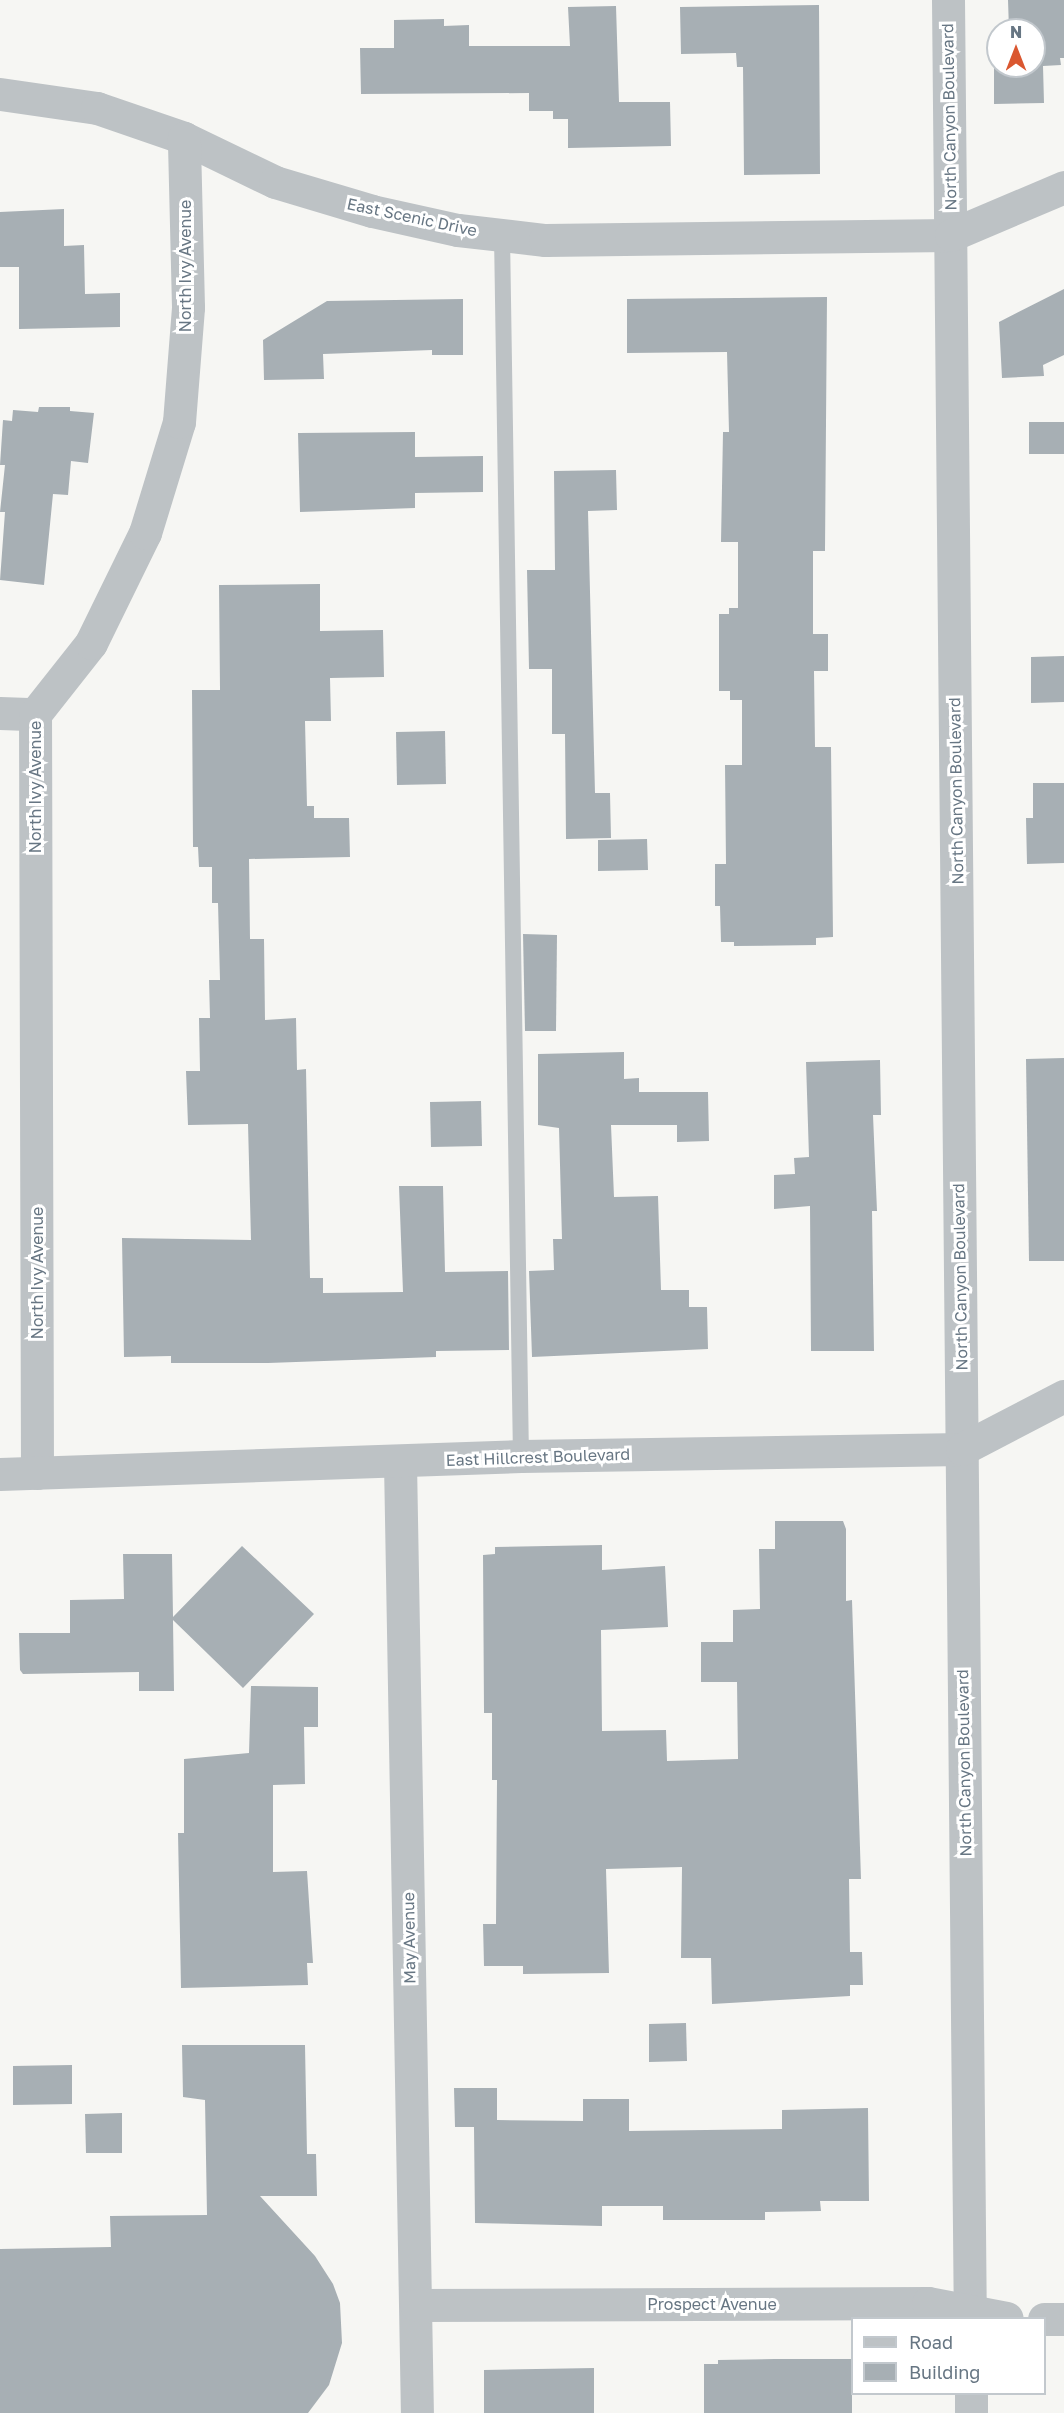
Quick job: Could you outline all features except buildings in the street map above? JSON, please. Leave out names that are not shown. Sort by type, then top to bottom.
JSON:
[{"type":"street","name":"North Canyon Boulevard","points":[[948,0],[970,2315]]},
{"type":"street","name":"East Scenic Drive","points":[[0,94],[97,108],[184,138],[275,182],[372,211],[458,230],[545,240],[951,235]]},
{"type":"street","name":"North Ivy Avenue","points":[[38,1473],[35,714],[92,643],[145,533],[179,422],[188,307],[184,138]]},
{"type":"street","name":"North Canyon Boulevard","points":[[951,235],[1064,187]]},
{"type":"street","points":[[0,713],[35,714]]},
{"type":"street","name":"East Hillcrest Boulevard","points":[[0,1474],[400,1462],[521,1456],[962,1449],[1064,1396]]},
{"type":"street","name":"May Avenue","points":[[400,1462],[417,2413]]},
{"type":"street","name":"Prospect Avenue","points":[[416,2305],[928,2303],[970,2315],[988,2317]]},
{"type":"street","points":[[1046,2319],[1064,2319]]},
{"type":"street","points":[[971,2395],[971,2413]]},
{"type":"lane","points":[[502,235],[521,1456]]}]
